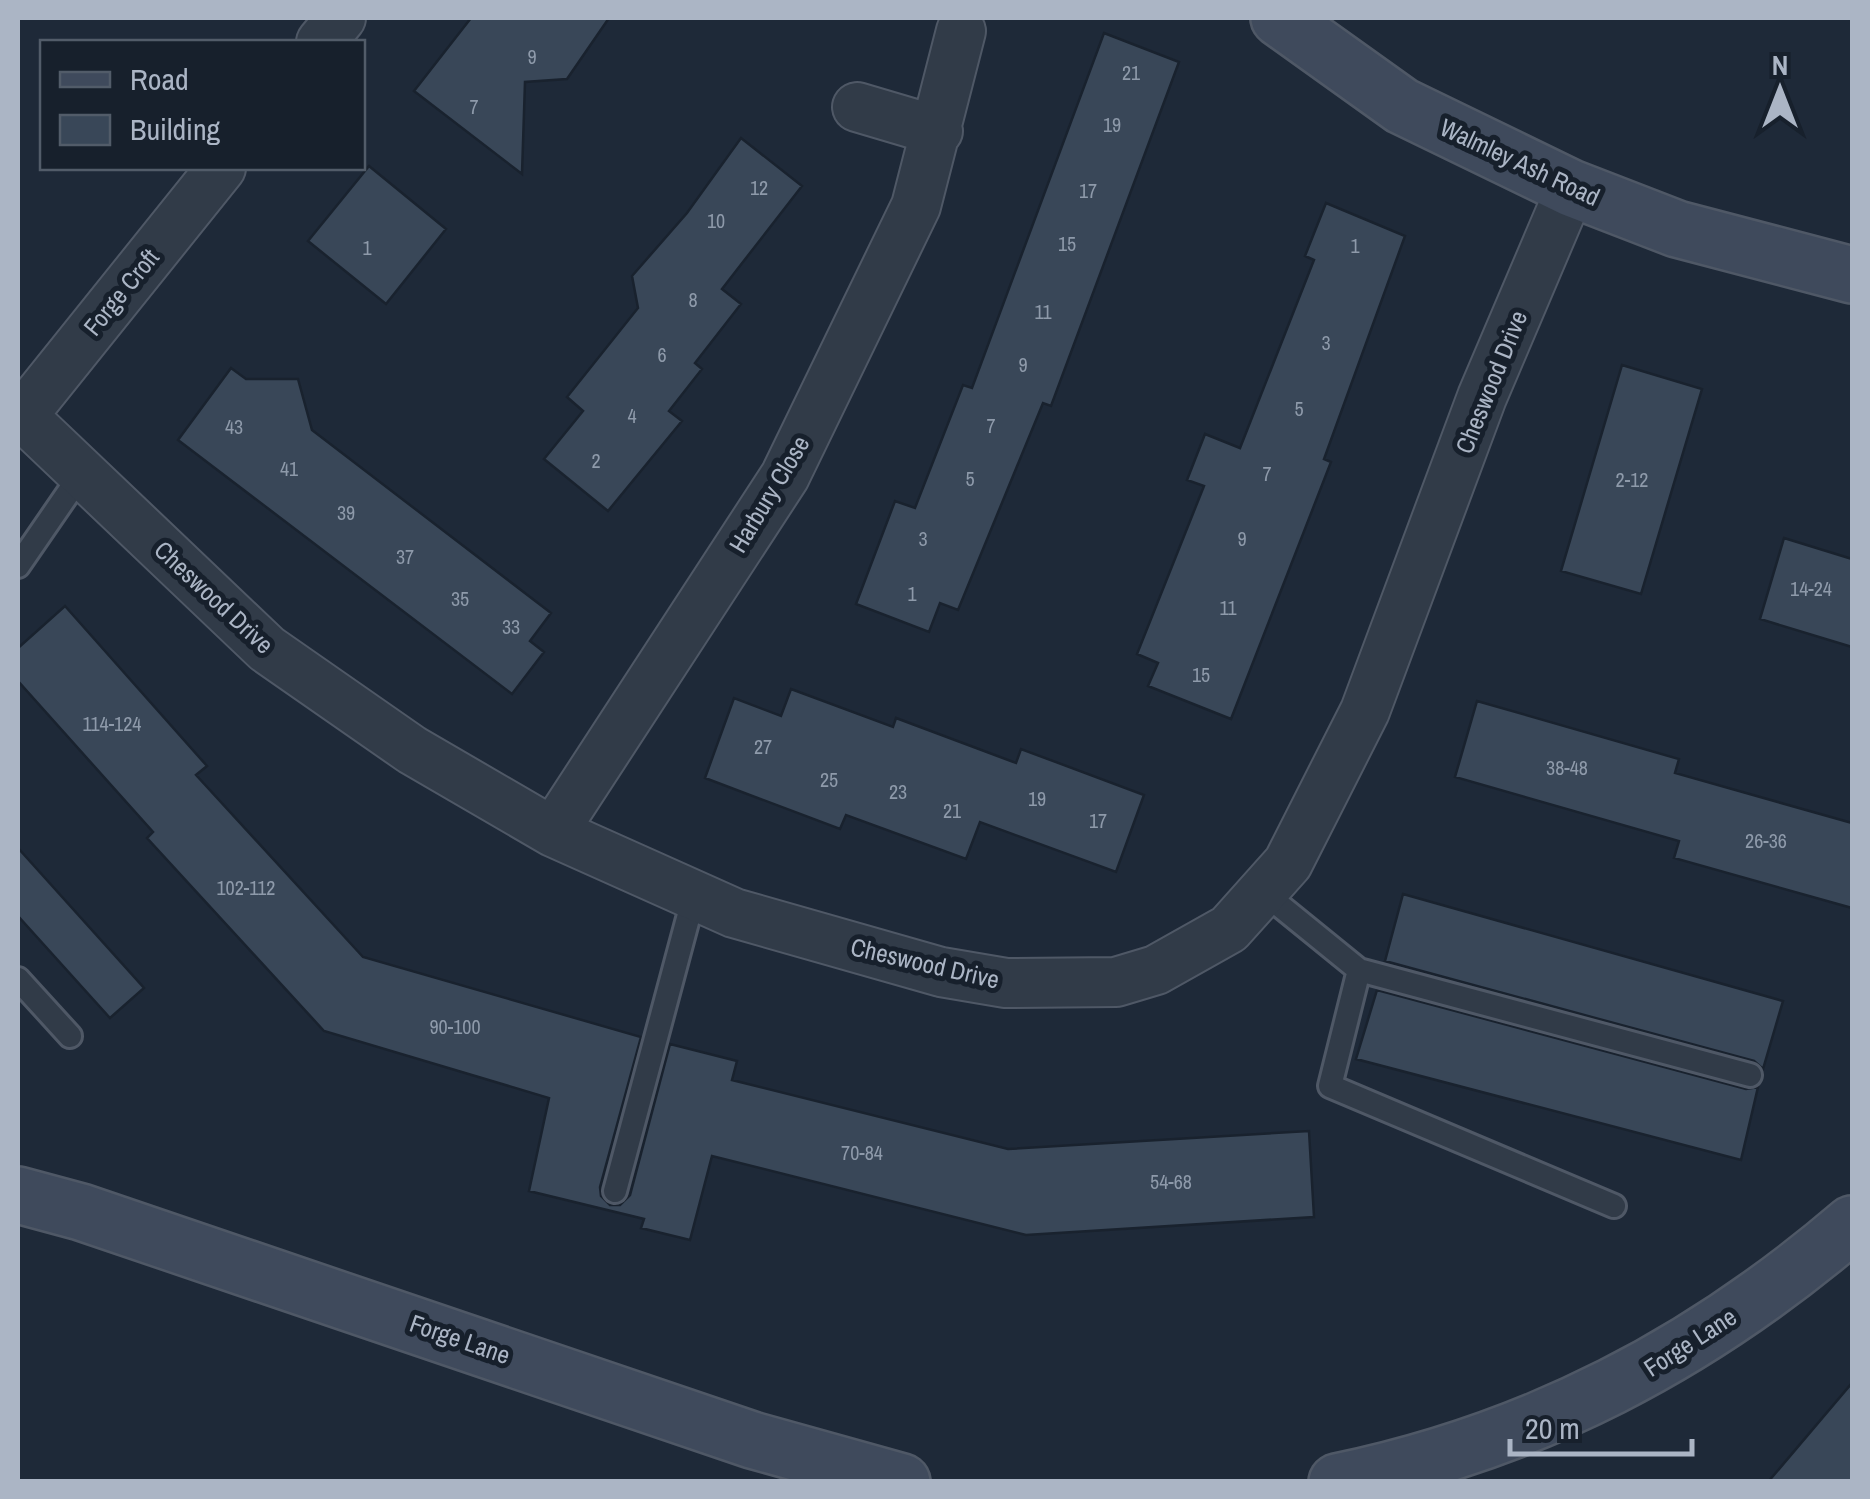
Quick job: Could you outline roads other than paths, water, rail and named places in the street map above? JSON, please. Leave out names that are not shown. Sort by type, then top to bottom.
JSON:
[{"type":"street","points":[[323,40],[341,18]]},
{"type":"street","name":"Walmley Ash Road","points":[[1279,18],[1402,106],[1571,188],[1677,228],[1852,275]]},
{"type":"street","name":"Harbury Close","points":[[553,832],[785,476],[916,206],[961,31]]},
{"type":"street","points":[[857,107],[938,132]]},
{"type":"street","name":"Forge Croft","points":[[20,414],[219,170]]},
{"type":"street","name":"Cheswood Drive","points":[[20,414],[266,649],[412,750],[553,832],[734,913],[942,972],[1006,983],[1116,982],[1182,958],[1229,929],[1288,864],[1365,710],[1482,397],[1571,188]]},
{"type":"street","name":"Walmley Ash Road","points":[[1786,255],[1852,243]]},
{"type":"street","name":"Forge Lane","points":[[18,1194],[752,1440],[902,1482]]},
{"type":"street","name":"Forge Lane","points":[[1338,1482],[1394,1470],[1535,1424],[1650,1370],[1797,1270],[1852,1224]]},
{"type":"lane","points":[[18,566],[82,472]]},
{"type":"lane","points":[[1262,892],[1359,970],[1750,1075]]},
{"type":"lane","points":[[615,1190],[694,896]]},
{"type":"lane","points":[[1359,970],[1330,1086],[1614,1206]]},
{"type":"lane","points":[[18,979],[70,1036]]}]
